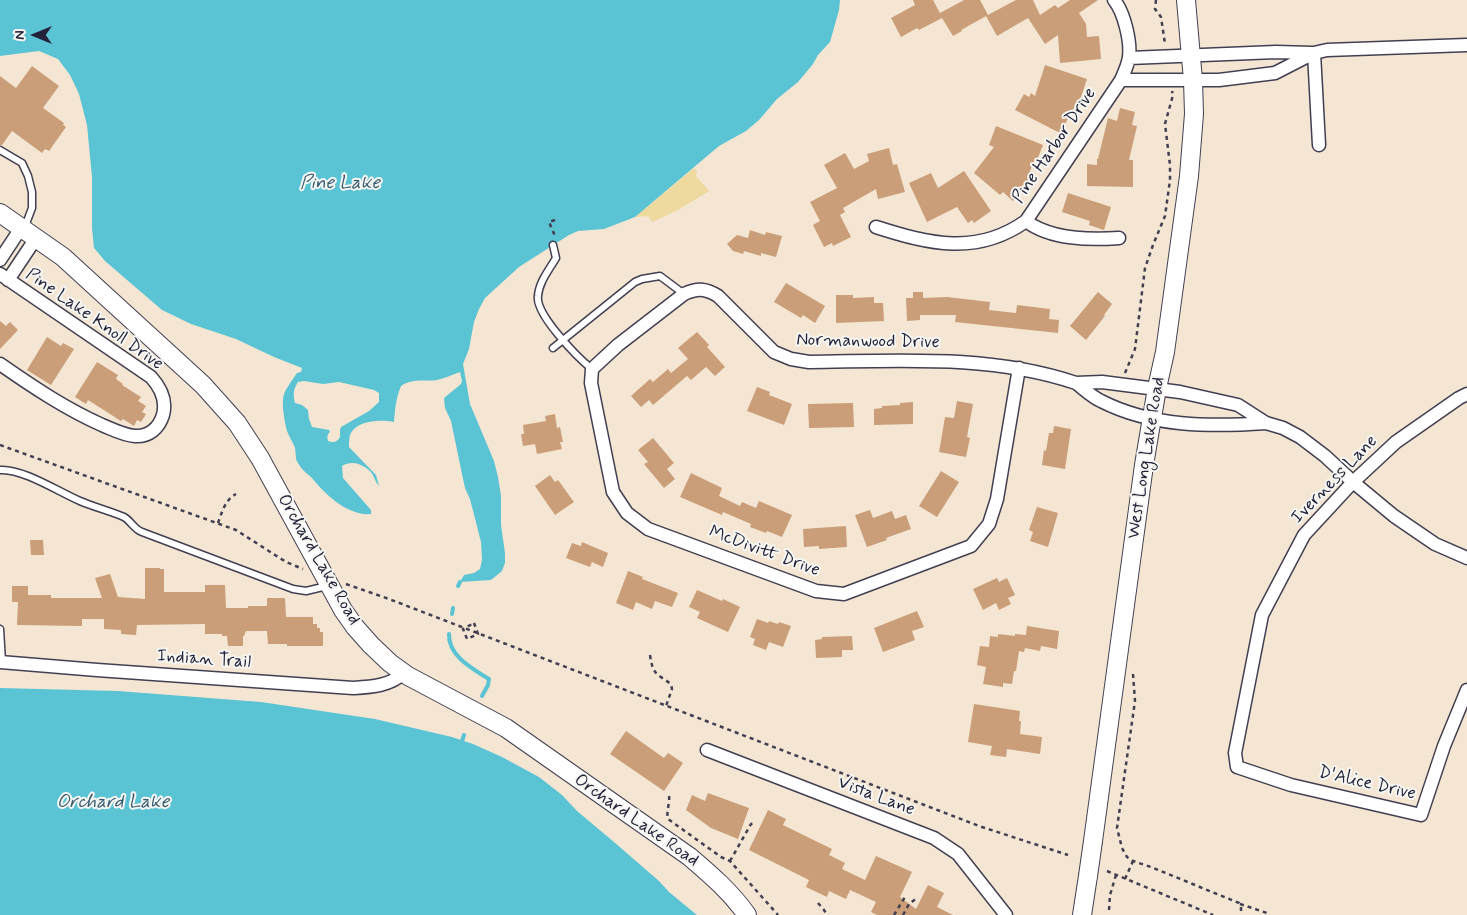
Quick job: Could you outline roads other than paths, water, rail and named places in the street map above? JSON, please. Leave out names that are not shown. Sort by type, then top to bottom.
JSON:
[{"type":"main road","name":"West Long Lake Road","points":[[1082,915],[1116,679],[1128,580],[1152,418],[1165,352],[1189,176],[1194,114],[1192,54],[1186,0]]},
{"type":"main road","name":"Orchard Lake Road","points":[[0,213],[63,257],[179,362],[203,385],[237,423],[260,458],[343,610],[380,654],[403,673],[423,685],[506,728],[690,857],[737,900],[747,915]]},
{"type":"street","name":"Pine Harbor Drive","points":[[876,227],[910,238],[940,244],[978,243],[1012,231],[1026,221],[1121,80],[1129,58],[1128,42],[1125,23],[1114,0]]},
{"type":"street","points":[[1121,80],[1219,80],[1275,73],[1314,54],[1327,50],[1467,45]]},
{"type":"street","points":[[1129,58],[1276,52],[1314,54]]},
{"type":"street","points":[[1314,54],[1319,145]]},
{"type":"street","points":[[1026,221],[1035,228],[1065,236],[1094,240],[1119,238]]},
{"type":"street","points":[[0,260],[27,232]]},
{"type":"street","points":[[4,277],[27,232]]},
{"type":"street","name":"Pine Lake Knoll Drive","points":[[0,364],[45,395],[118,432],[134,436],[146,434],[156,428],[163,416],[163,396],[158,386],[150,377],[4,277]]},
{"type":"street","name":"Normanwood Drive","points":[[592,369],[684,294],[694,289],[708,290],[718,296],[774,352],[791,359],[810,362],[944,360],[1019,368],[1076,383],[1099,400],[1132,414],[1175,423],[1233,426],[1266,423]]},
{"type":"street","name":"McDivitt Drive","points":[[592,369],[591,383],[613,492],[627,513],[648,528],[816,592],[844,594],[971,546],[989,524],[997,499],[1019,368]]},
{"type":"street","name":"Normanwood Drive","points":[[1076,383],[1102,382],[1157,388],[1238,405],[1266,423],[1283,428],[1300,437],[1326,456],[1353,482],[1394,516],[1434,544],[1467,558]]},
{"type":"street","name":"Iverness Lane","points":[[1236,767],[1235,753],[1262,615],[1304,535],[1353,482],[1396,442],[1467,394]]},
{"type":"street","name":"Indian Trail","points":[[1,662],[353,688],[391,682],[403,673]]},
{"type":"street","name":"D'Alice Drive","points":[[1236,767],[1291,785],[1420,815],[1444,746],[1467,690]]},
{"type":"street","name":"Vista Lane","points":[[707,750],[934,838],[958,854],[1006,915]]},
{"type":"lane","points":[[0,150],[22,163],[28,176],[32,192],[32,208],[27,232]]},
{"type":"lane","points":[[555,242],[556,258],[544,279],[537,297],[538,306],[547,321],[563,340],[592,369]]},
{"type":"lane","points":[[553,348],[635,282],[642,279],[660,276],[684,294]]},
{"type":"lane","points":[[0,470],[20,473],[81,501],[125,517],[134,527],[142,532],[293,589],[311,591],[327,581]]},
{"type":"lane","points":[[0,629],[1,662]]},
{"type":"water","name":"Pine Lake","points":[[0,0],[840,0],[830,42],[798,82],[777,99],[759,120],[746,131],[719,146],[635,217],[604,229],[578,231],[569,235],[519,267],[485,298],[474,322],[469,349],[463,364],[470,404],[494,461],[501,496],[501,525],[505,563],[502,571],[491,580],[460,582],[464,575],[474,573],[480,569],[482,560],[481,542],[470,499],[465,488],[451,421],[445,408],[444,398],[461,384],[460,372],[441,379],[406,383],[401,386],[397,399],[394,422],[369,422],[353,430],[350,436],[349,447],[376,475],[379,486],[367,469],[357,464],[346,464],[342,466],[343,478],[371,510],[371,514],[362,514],[337,503],[305,472],[296,460],[295,448],[287,431],[283,411],[283,397],[288,386],[297,373],[301,372],[302,368],[236,339],[191,324],[162,310],[105,261],[94,248],[92,177],[87,125],[79,94],[70,75],[58,59],[39,51],[0,56]],"holes":[[[298,382],[323,384],[339,382],[374,390],[379,393],[379,402],[369,411],[341,427],[340,437],[334,442],[328,441],[329,430],[312,427],[308,410],[302,405],[295,403],[294,400],[294,390]]]},
{"type":"water","name":"Orchard Lake","points":[[0,688],[118,691],[261,702],[375,719],[452,737],[502,757],[539,777],[562,795],[577,811],[697,915],[0,915]]},
{"type":"waterway","points":[[458,586],[460,582]]},
{"type":"waterway","points":[[452,614],[453,608]]},
{"type":"waterway","points":[[449,634],[450,642],[457,655],[469,666],[489,679],[482,696]]},
{"type":"waterway","points":[[462,741],[464,735]]}]
